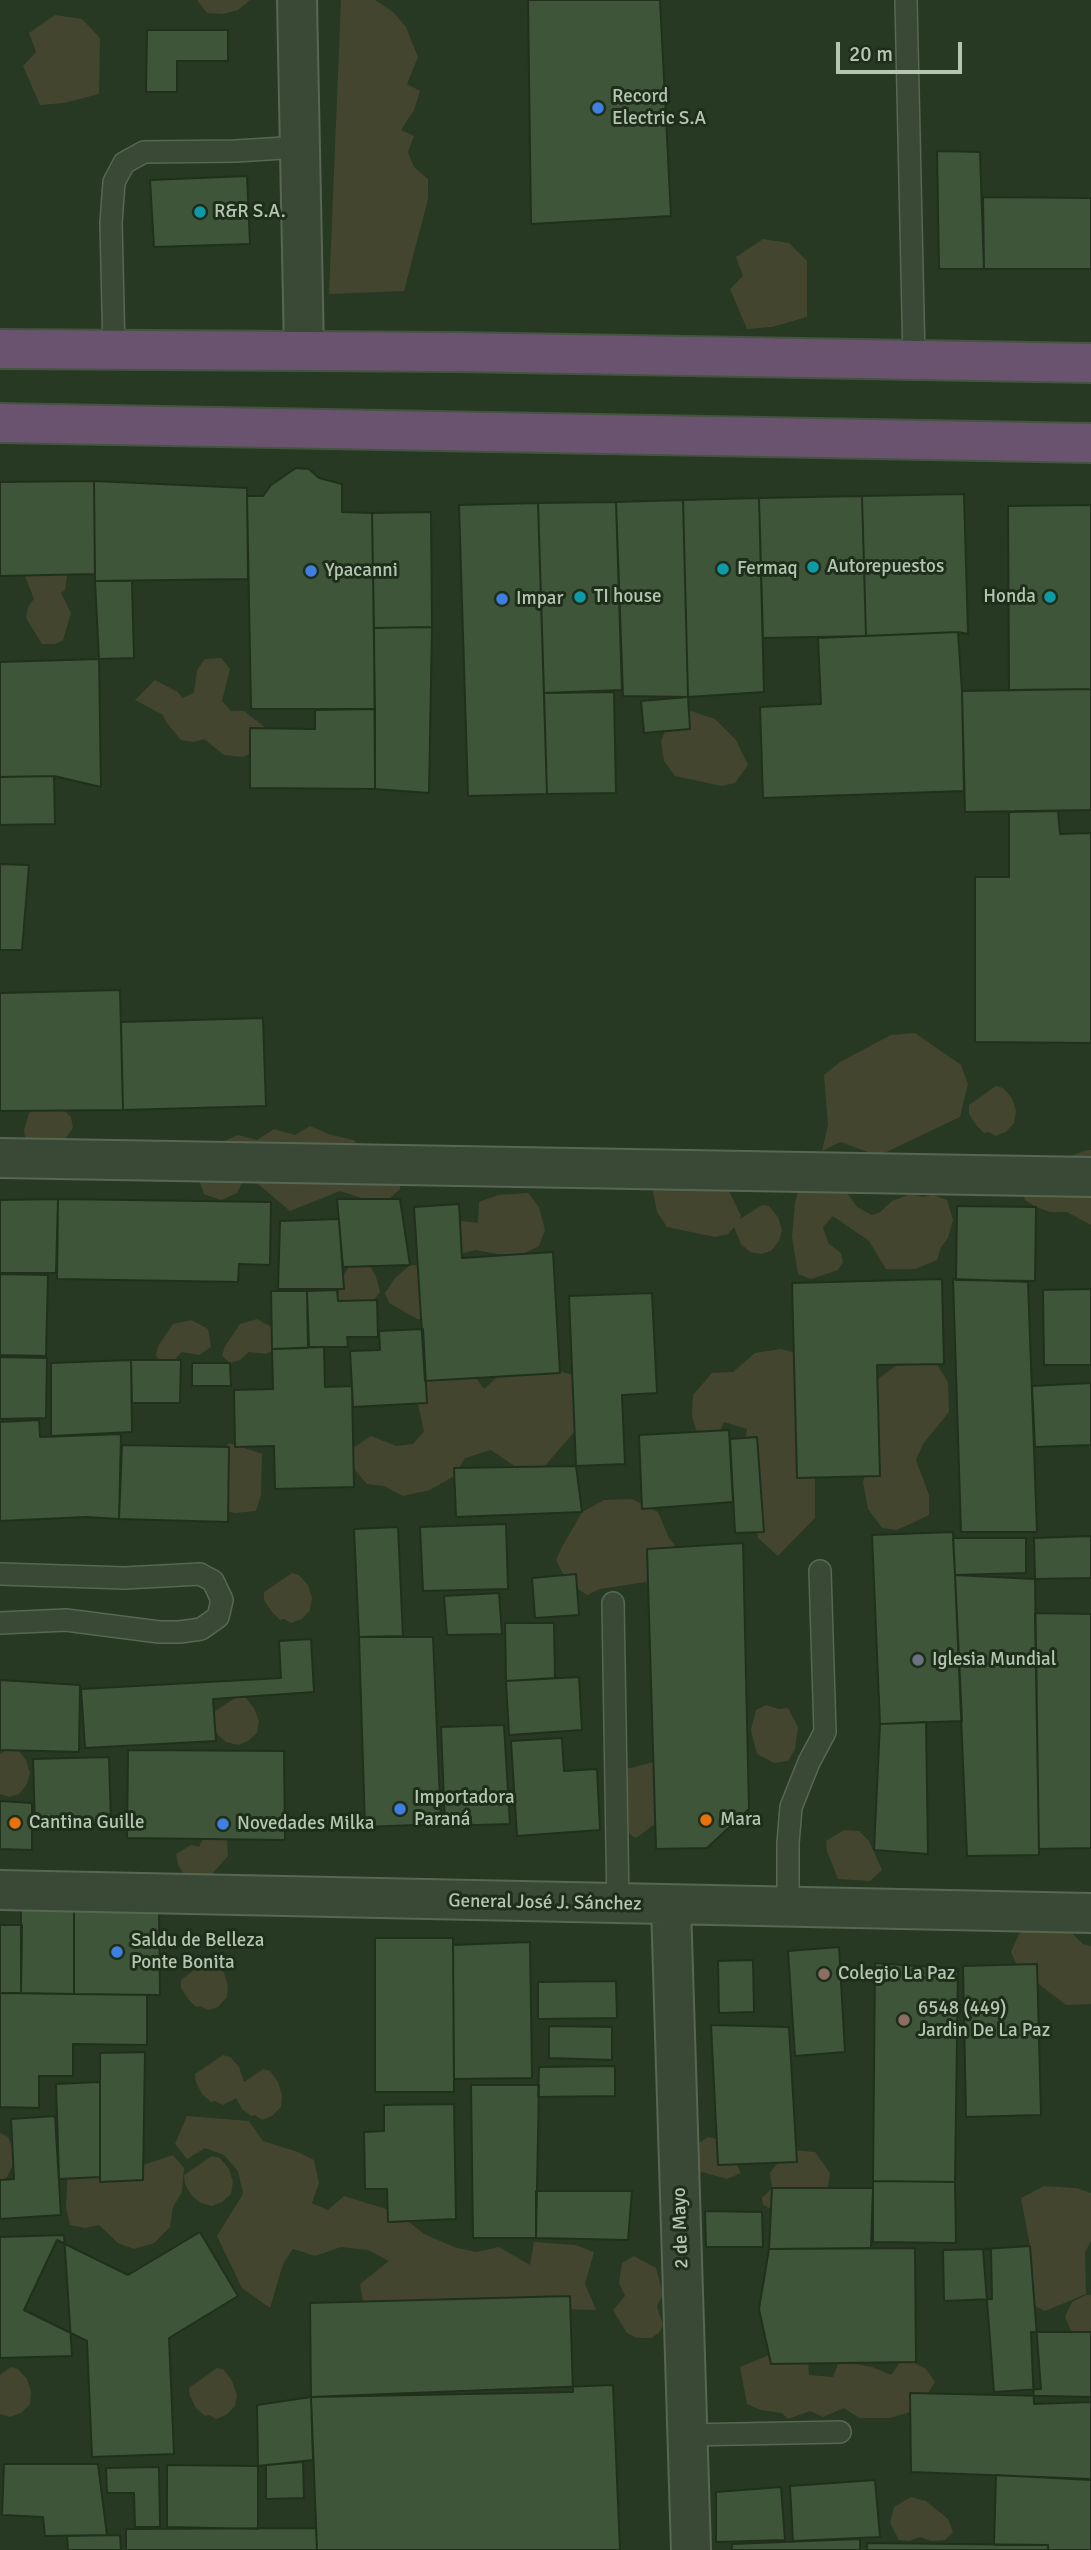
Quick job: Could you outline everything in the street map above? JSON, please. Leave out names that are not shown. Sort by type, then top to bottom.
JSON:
[{"type":"highway","points":[[0,349],[1091,363]]},
{"type":"highway","points":[[0,422],[1091,443]]},
{"type":"street","points":[[297,0],[304,351]]},
{"type":"street","points":[[0,1158],[1091,1177]]},
{"type":"street","name":"General José J. Sánchez","points":[[0,1890],[1091,1913]]},
{"type":"street","name":"2 de Mayo","points":[[671,1906],[691,2550]]},
{"type":"lane","points":[[906,0],[914,360]]},
{"type":"lane","points":[[114,349],[111,223],[114,182],[124,163],[144,152],[300,147]]},
{"type":"lane","points":[[788,1908],[791,1807],[809,1762],[825,1732],[820,1571]]},
{"type":"lane","points":[[0,1574],[125,1578],[200,1574],[213,1581],[222,1600],[218,1617],[201,1629],[180,1632],[159,1632],[66,1620],[0,1623]]},
{"type":"lane","points":[[613,1603],[618,1905]]},
{"type":"lane","points":[[687,2435],[839,2432]]},
{"type":"green space","points":[[197,0],[250,0],[238,10],[223,14],[207,13]]},
{"type":"green space","points":[[341,0],[375,0],[393,12],[406,27],[418,57],[407,84],[420,91],[414,110],[401,130],[414,136],[408,152],[414,167],[428,179],[428,199],[404,291],[329,294]]},
{"type":"green space","points":[[55,15],[82,19],[100,38],[99,94],[64,103],[40,105],[23,66],[36,52],[29,33]]},
{"type":"green space","points":[[763,239],[789,243],[807,261],[807,317],[772,327],[747,329],[730,289],[743,276],[736,257]]},
{"type":"green space","points":[[42,559],[59,559],[67,576],[65,590],[61,593],[71,613],[63,640],[56,644],[42,644],[26,618],[28,607],[34,599],[25,576]]},
{"type":"green space","points":[[221,658],[230,669],[222,701],[231,711],[244,711],[271,732],[263,746],[243,757],[224,755],[204,739],[194,742],[181,740],[163,715],[135,700],[155,680],[178,692],[182,698],[194,693],[197,670],[205,659]]},
{"type":"green space","points":[[691,711],[715,719],[736,740],[748,765],[735,783],[722,786],[675,776],[664,761],[661,741],[668,724]]},
{"type":"green space","points":[[915,1033],[961,1065],[968,1084],[960,1117],[878,1156],[841,1142],[822,1151],[828,1125],[824,1075],[840,1062],[891,1035]]},
{"type":"green space","points":[[996,1086],[1003,1088],[1012,1098],[1016,1111],[1014,1123],[1006,1132],[995,1136],[989,1132],[984,1133],[976,1125],[969,1114],[969,1105]]},
{"type":"green space","points":[[54,1101],[71,1117],[73,1128],[63,1142],[26,1144],[24,1130],[29,1113],[42,1104]]},
{"type":"green space","points":[[310,1126],[331,1135],[354,1140],[365,1154],[400,1179],[400,1189],[389,1199],[371,1201],[340,1191],[290,1211],[246,1174],[237,1193],[221,1200],[204,1194],[199,1180],[211,1147],[238,1135],[257,1140],[274,1129],[295,1135]]},
{"type":"green space","points":[[1091,1150],[1091,1225],[1067,1212],[1050,1212],[1025,1200],[1019,1185],[1057,1161]]},
{"type":"green space","points":[[707,1170],[729,1191],[740,1219],[762,1205],[769,1206],[778,1217],[782,1230],[779,1241],[771,1251],[761,1254],[750,1252],[741,1244],[734,1227],[728,1234],[715,1237],[667,1227],[657,1212],[653,1192],[661,1175]]},
{"type":"green space","points":[[841,1184],[857,1207],[872,1215],[879,1213],[892,1201],[911,1194],[922,1197],[933,1195],[947,1200],[953,1220],[937,1260],[915,1269],[886,1269],[869,1241],[833,1216],[823,1227],[828,1243],[841,1253],[843,1262],[838,1270],[811,1279],[798,1274],[792,1237],[795,1203],[800,1186]]},
{"type":"green space","points":[[528,1193],[539,1207],[545,1230],[539,1246],[525,1253],[503,1255],[475,1250],[460,1254],[447,1233],[461,1221],[478,1223],[479,1202],[498,1195]]},
{"type":"green space","points":[[350,1265],[370,1266],[376,1277],[380,1292],[365,1311],[346,1307],[337,1298]]},
{"type":"green space","points":[[410,1265],[423,1265],[426,1319],[417,1319],[389,1303],[385,1293],[395,1278]]},
{"type":"green space","points":[[257,1319],[275,1329],[278,1347],[266,1354],[249,1352],[240,1360],[230,1363],[222,1356],[225,1346],[240,1324]]},
{"type":"green space","points":[[191,1320],[208,1329],[211,1347],[199,1355],[182,1352],[174,1360],[163,1363],[156,1356],[158,1346],[173,1324]]},
{"type":"green space","points":[[781,1349],[803,1355],[815,1452],[815,1518],[778,1556],[758,1538],[745,1442],[747,1429],[724,1422],[718,1436],[709,1438],[696,1430],[692,1416],[693,1395],[712,1373],[733,1372],[755,1353]]},
{"type":"green space","points":[[933,1358],[948,1382],[949,1412],[923,1444],[916,1460],[929,1495],[929,1515],[897,1530],[882,1528],[868,1509],[863,1482],[872,1454],[864,1389],[897,1365]]},
{"type":"green space","points":[[532,1362],[572,1375],[575,1431],[544,1467],[516,1467],[491,1450],[465,1458],[454,1476],[430,1490],[403,1496],[384,1486],[367,1484],[354,1469],[353,1448],[371,1436],[396,1446],[413,1444],[424,1431],[416,1395],[424,1378],[454,1368],[476,1378],[484,1389],[506,1369]]},
{"type":"green space","points":[[229,1443],[262,1454],[261,1495],[256,1511],[235,1513],[199,1505],[195,1485]]},
{"type":"green space","points":[[632,1499],[658,1512],[669,1538],[675,1545],[652,1581],[600,1589],[587,1595],[564,1576],[556,1560],[562,1547],[582,1512],[604,1500]]},
{"type":"green space","points":[[292,1573],[299,1575],[308,1585],[312,1598],[310,1610],[302,1619],[291,1623],[280,1620],[272,1612],[264,1600],[264,1592]]},
{"type":"green space","points":[[238,1696],[245,1697],[254,1708],[259,1721],[257,1733],[238,1745],[226,1742],[218,1735],[211,1723],[211,1714]]},
{"type":"green space","points":[[766,1705],[779,1709],[788,1708],[798,1727],[795,1749],[788,1761],[774,1763],[757,1754],[751,1730],[756,1710]]},
{"type":"green space","points":[[9,1748],[17,1749],[26,1760],[30,1773],[27,1784],[19,1794],[9,1797],[0,1794],[0,1754]]},
{"type":"green space","points":[[653,1762],[665,1772],[664,1800],[655,1824],[636,1838],[607,1820],[605,1769],[631,1768]]},
{"type":"green space","points":[[222,1827],[227,1840],[228,1856],[212,1874],[187,1879],[178,1865],[176,1854],[191,1845],[199,1847],[208,1829]]},
{"type":"green space","points":[[844,1830],[859,1831],[869,1841],[882,1870],[870,1881],[838,1879],[826,1841]]},
{"type":"green space","points":[[1039,1921],[1062,1924],[1083,1944],[1091,1946],[1091,2004],[1066,2005],[1035,1981],[1023,1979],[1011,1952],[1019,1934]]},
{"type":"green space","points":[[208,1960],[215,1962],[224,1973],[228,1986],[227,1997],[218,2007],[208,2010],[196,2007],[188,1999],[181,1988],[181,1980]]},
{"type":"green space","points":[[223,2055],[230,2057],[239,2067],[244,2082],[263,2069],[270,2071],[278,2082],[282,2095],[281,2107],[272,2116],[262,2120],[242,2109],[236,2098],[223,2105],[211,2102],[202,2094],[195,2074]]},
{"type":"green space","points":[[187,2116],[249,2121],[263,2141],[314,2160],[319,2183],[312,2203],[328,2210],[344,2196],[396,2212],[424,2234],[454,2247],[476,2252],[499,2247],[530,2265],[534,2242],[575,2245],[594,2252],[585,2284],[596,2310],[413,2305],[364,2308],[360,2284],[389,2261],[368,2250],[341,2247],[315,2256],[293,2249],[283,2264],[270,2308],[242,2288],[217,2236],[243,2194],[238,2171],[224,2155],[205,2148],[187,2159],[175,2144]]},
{"type":"green space","points":[[0,2133],[8,2137],[17,2158],[0,2190]]},
{"type":"green space","points":[[708,2137],[725,2141],[741,2173],[727,2179],[702,2172],[696,2175],[690,2149]]},
{"type":"green space","points":[[788,2150],[815,2152],[830,2173],[826,2200],[774,2210],[763,2205],[762,2198],[772,2188],[770,2173]]},
{"type":"green space","points":[[173,2155],[184,2168],[182,2192],[173,2207],[170,2227],[154,2243],[134,2249],[118,2243],[99,2225],[85,2228],[70,2225],[66,2207],[68,2171],[134,2168]]},
{"type":"green space","points":[[212,2156],[220,2158],[229,2169],[233,2182],[231,2194],[212,2206],[201,2203],[192,2196],[185,2184],[184,2175]]},
{"type":"green space","points":[[1044,2186],[1076,2188],[1091,2193],[1091,2241],[1085,2252],[1086,2294],[1045,2311],[1029,2303],[1030,2246],[1021,2198]]},
{"type":"green space","points":[[634,2256],[656,2268],[663,2294],[657,2306],[663,2325],[659,2333],[651,2338],[637,2338],[627,2333],[613,2310],[625,2296],[619,2283],[622,2263]]},
{"type":"green space","points":[[1091,2295],[1091,2343],[1073,2335],[1065,2317],[1072,2302]]},
{"type":"green space","points":[[769,2355],[808,2360],[809,2375],[833,2377],[839,2361],[872,2367],[891,2375],[904,2357],[926,2369],[935,2382],[917,2410],[890,2418],[859,2418],[844,2408],[823,2417],[810,2411],[788,2419],[782,2413],[761,2410],[747,2404],[740,2367]]},
{"type":"green space","points":[[11,2367],[18,2369],[27,2379],[31,2392],[30,2404],[21,2413],[10,2417],[0,2414],[0,2375]]},
{"type":"green space","points":[[217,2368],[224,2370],[237,2395],[235,2406],[226,2415],[216,2419],[205,2416],[196,2408],[189,2388]]},
{"type":"green space","points":[[911,2497],[926,2501],[948,2519],[953,2532],[945,2540],[931,2541],[920,2537],[909,2541],[899,2540],[890,2523],[894,2507]]},
{"type":"building","name":"Record Electric S.A","points":[[528,0],[660,0],[671,216],[531,224]]},
{"type":"building","points":[[147,30],[228,30],[228,61],[177,61],[177,92],[146,92]]},
{"type":"building","points":[[937,151],[980,152],[984,269],[939,269]]},
{"type":"building","name":"R&R S.A.","points":[[247,176],[250,244],[154,247],[150,180]]},
{"type":"building","points":[[983,197],[1091,198],[1091,269],[984,269]]},
{"type":"building","name":"Ypacanni","points":[[296,468],[309,469],[319,478],[342,484],[342,512],[372,513],[375,709],[251,709],[247,496],[263,496],[271,485]]},
{"type":"building","points":[[94,481],[95,574],[0,576],[0,482]]},
{"type":"building","points":[[94,481],[247,488],[248,579],[95,581]]},
{"type":"building","points":[[964,494],[968,634],[958,632],[866,636],[862,496]]},
{"type":"building","name":"Autorepuestos","points":[[862,496],[866,636],[763,638],[759,498]]},
{"type":"building","name":"Fermaq","points":[[759,498],[764,692],[688,697],[683,500]]},
{"type":"building","points":[[683,500],[688,697],[623,696],[616,502]]},
{"type":"building","name":"TI house","points":[[616,502],[622,690],[544,693],[538,503]]},
{"type":"building","name":"Impar","points":[[538,503],[547,794],[468,796],[459,505]]},
{"type":"building","name":"Honda","points":[[1091,505],[1091,689],[1009,690],[1008,506]]},
{"type":"building","points":[[431,512],[432,627],[374,628],[372,513]]},
{"type":"building","points":[[95,581],[132,581],[134,658],[99,659]]},
{"type":"building","points":[[432,627],[429,793],[375,789],[374,628]]},
{"type":"building","points":[[958,632],[964,791],[763,798],[760,707],[821,704],[818,638]]},
{"type":"building","points":[[99,659],[101,787],[54,776],[0,777],[0,662]]},
{"type":"building","points":[[1091,689],[1091,810],[965,812],[962,691]]},
{"type":"building","points":[[614,692],[616,793],[547,794],[544,693]]},
{"type":"building","points":[[688,697],[690,729],[644,733],[641,701]]},
{"type":"building","points":[[375,709],[375,789],[250,788],[250,728],[315,729],[315,710]]},
{"type":"building","points":[[54,776],[55,824],[0,825],[0,777]]},
{"type":"building","points":[[1058,811],[1060,834],[1091,833],[1091,1043],[975,1042],[975,877],[1009,877],[1009,812]]},
{"type":"building","points":[[0,864],[29,865],[22,950],[0,950]]},
{"type":"building","points":[[120,990],[123,1110],[0,1111],[0,993]]},
{"type":"building","points":[[263,1018],[266,1106],[123,1110],[121,1022]]},
{"type":"building","points":[[58,1199],[56,1273],[0,1273],[0,1200]]},
{"type":"building","points":[[58,1199],[271,1202],[270,1265],[239,1264],[238,1282],[57,1279]]},
{"type":"building","points":[[337,1199],[400,1199],[410,1265],[343,1267]]},
{"type":"building","points":[[459,1204],[462,1258],[553,1252],[560,1373],[425,1381],[414,1207]]},
{"type":"building","points":[[957,1206],[1036,1207],[1035,1281],[956,1280]]},
{"type":"building","points":[[339,1219],[344,1289],[278,1289],[280,1221]]},
{"type":"building","points":[[0,1274],[48,1275],[46,1356],[0,1355]]},
{"type":"building","points":[[942,1279],[944,1364],[877,1365],[880,1476],[797,1478],[792,1283]]},
{"type":"building","points":[[953,1279],[1028,1282],[1037,1532],[961,1532]]},
{"type":"building","points":[[1091,1289],[1091,1365],[1044,1365],[1043,1290]]},
{"type":"building","points":[[337,1290],[338,1301],[377,1300],[378,1337],[347,1337],[348,1347],[309,1347],[307,1291]]},
{"type":"building","points":[[271,1291],[307,1291],[308,1348],[272,1349]]},
{"type":"building","points":[[652,1293],[657,1393],[622,1395],[625,1464],[576,1466],[569,1296]]},
{"type":"building","points":[[423,1329],[427,1403],[353,1407],[350,1351],[380,1350],[379,1331]]},
{"type":"building","points":[[324,1347],[325,1387],[352,1386],[354,1487],[275,1489],[274,1446],[235,1447],[234,1390],[273,1389],[272,1349]]},
{"type":"building","points":[[0,1357],[47,1358],[46,1418],[0,1419]]},
{"type":"building","points":[[131,1360],[132,1432],[51,1436],[51,1363]]},
{"type":"building","points":[[131,1360],[181,1360],[180,1403],[132,1403]]},
{"type":"building","points":[[192,1363],[230,1363],[231,1386],[192,1386]]},
{"type":"building","points":[[1091,1383],[1091,1445],[1035,1447],[1032,1386]]},
{"type":"building","points":[[39,1420],[40,1437],[121,1434],[119,1519],[86,1517],[0,1521],[0,1422]]},
{"type":"building","points":[[729,1430],[733,1502],[642,1509],[639,1435]]},
{"type":"building","points":[[757,1437],[764,1532],[735,1533],[730,1439]]},
{"type":"building","points":[[122,1445],[229,1447],[228,1522],[119,1519]]},
{"type":"building","points":[[576,1466],[582,1512],[456,1517],[454,1468]]},
{"type":"building","points":[[506,1524],[508,1589],[423,1591],[420,1527]]},
{"type":"building","points":[[398,1527],[403,1636],[359,1637],[354,1529]]},
{"type":"building","name":"Iglesia Mundial","points":[[953,1532],[962,1721],[880,1724],[872,1535]]},
{"type":"building","points":[[1091,1536],[1091,1578],[1035,1579],[1034,1538]]},
{"type":"building","points":[[953,1538],[1026,1538],[1026,1573],[955,1575]]},
{"type":"building","points":[[743,1543],[749,1809],[707,1848],[656,1849],[647,1549]]},
{"type":"building","points":[[576,1574],[579,1615],[535,1618],[532,1578]]},
{"type":"building","points":[[955,1575],[1035,1579],[1039,1855],[967,1856]]},
{"type":"building","points":[[499,1593],[502,1634],[447,1635],[444,1596]]},
{"type":"building","points":[[1035,1613],[1091,1614],[1091,1848],[1039,1849]]},
{"type":"building","points":[[505,1623],[554,1623],[555,1678],[506,1681]]},
{"type":"building","points":[[359,1637],[433,1637],[441,1824],[365,1827]]},
{"type":"building","points":[[311,1639],[314,1692],[213,1699],[216,1741],[85,1748],[81,1689],[281,1678],[279,1641]]},
{"type":"building","points":[[579,1677],[582,1730],[509,1735],[506,1681]]},
{"type":"building","points":[[0,1680],[80,1685],[79,1752],[0,1750]]},
{"type":"building","points":[[926,1722],[928,1854],[874,1850],[880,1724]]},
{"type":"building","points":[[504,1725],[510,1824],[445,1826],[441,1727]]},
{"type":"building","points":[[562,1738],[564,1771],[597,1769],[600,1830],[517,1836],[511,1741]]},
{"type":"building","points":[[128,1750],[284,1751],[285,1840],[127,1838]]},
{"type":"building","points":[[109,1757],[111,1824],[35,1826],[33,1759]]},
{"type":"building","points":[[0,1801],[32,1803],[32,1850],[0,1849]]},
{"type":"building","points":[[21,1909],[74,1910],[74,1994],[21,1993]]},
{"type":"building","name":"Saldu de Belleza Ponte Bonita","points":[[159,1909],[160,1995],[74,1994],[74,1910]]},
{"type":"building","points":[[0,1925],[22,1925],[21,1993],[0,1993]]},
{"type":"building","points":[[375,1938],[453,1938],[454,2092],[375,2092]]},
{"type":"building","points":[[530,1942],[532,2078],[454,2079],[453,1945]]},
{"type":"building","points":[[839,1947],[845,2052],[795,2056],[788,1951]]},
{"type":"building","points":[[753,1960],[754,2012],[719,2013],[718,1961]]},
{"type":"building","points":[[875,1963],[958,1969],[955,2182],[873,2181]]},
{"type":"building","points":[[1037,1964],[1041,2115],[966,2117],[963,1966]]},
{"type":"building","points":[[616,1981],[617,2018],[538,2019],[538,1982]]},
{"type":"building","points":[[0,1993],[147,1995],[147,2045],[73,2044],[73,2076],[39,2076],[39,2108],[0,2107]]},
{"type":"building","points":[[711,2025],[789,2027],[797,2162],[718,2165]]},
{"type":"building","points":[[549,2026],[612,2027],[612,2060],[549,2058]]},
{"type":"building","points":[[145,2052],[143,2180],[100,2182],[100,2053]]},
{"type":"building","points":[[615,2066],[615,2096],[538,2097],[539,2067]]},
{"type":"building","points":[[100,2082],[100,2177],[59,2179],[56,2084]]},
{"type":"building","points":[[471,2085],[539,2085],[536,2238],[473,2238]]},
{"type":"building","points":[[454,2104],[456,2219],[388,2222],[387,2189],[365,2189],[364,2132],[384,2131],[384,2105]]},
{"type":"building","points":[[55,2116],[61,2215],[0,2219],[0,2180],[14,2179],[11,2119]]},
{"type":"building","points":[[873,2181],[955,2182],[956,2243],[873,2242]]},
{"type":"building","points":[[772,2188],[873,2188],[871,2248],[769,2249]]},
{"type":"building","points":[[536,2191],[632,2191],[628,2240],[536,2238]]},
{"type":"building","points":[[705,2211],[762,2212],[763,2247],[706,2247]]},
{"type":"building","points":[[200,2232],[238,2296],[169,2338],[174,2454],[92,2457],[87,2341],[24,2310],[57,2240],[128,2275]]},
{"type":"building","points":[[64,2235],[72,2356],[0,2358],[0,2237]]},
{"type":"building","points":[[1030,2246],[1041,2389],[994,2392],[983,2249]]},
{"type":"building","points":[[915,2248],[916,2362],[771,2364],[759,2309],[769,2249]]},
{"type":"building","points":[[991,2249],[992,2299],[944,2301],[943,2250]]},
{"type":"building","points":[[570,2296],[573,2392],[311,2397],[310,2303]]},
{"type":"building","points":[[1031,2332],[1091,2332],[1091,2402],[1034,2404]]},
{"type":"building","points":[[613,2385],[620,2550],[317,2550],[311,2397]]},
{"type":"building","points":[[910,2393],[1091,2397],[1091,2479],[911,2472]]},
{"type":"building","points":[[311,2397],[313,2460],[258,2466],[257,2405]]},
{"type":"building","points":[[303,2462],[304,2498],[266,2499],[266,2465]]},
{"type":"building","points":[[4,2464],[98,2464],[107,2535],[45,2536],[43,2517],[2,2515]]},
{"type":"building","points":[[167,2465],[258,2466],[258,2529],[167,2527]]},
{"type":"building","points":[[159,2467],[160,2527],[135,2527],[134,2493],[107,2493],[106,2468]]},
{"type":"building","points":[[996,2475],[1091,2480],[1091,2550],[1048,2550],[1048,2545],[994,2545]]},
{"type":"building","points":[[875,2480],[880,2537],[793,2541],[790,2486]]},
{"type":"building","points":[[781,2487],[785,2540],[716,2542],[716,2492]]},
{"type":"building","points":[[316,2528],[317,2550],[126,2550],[126,2529]]},
{"type":"building","points":[[120,2535],[121,2550],[68,2550],[67,2536]]},
{"type":"building","points":[[860,2539],[860,2550],[732,2550],[732,2544]]},
{"type":"building","points":[[867,2543],[1048,2545],[1048,2550],[867,2550]]},
{"type":"place","name":"Record Electric S.A","points":[[598,108]]},
{"type":"place","name":"R&R S.A.","points":[[200,212]]},
{"type":"place","name":"Autorepuestos","points":[[813,567]]},
{"type":"place","name":"Fermaq","points":[[723,569]]},
{"type":"place","name":"Ypacanni","points":[[311,571]]},
{"type":"place","name":"TI house","points":[[580,597]]},
{"type":"place","name":"Honda","points":[[1050,597]]},
{"type":"place","name":"Impar","points":[[502,599]]},
{"type":"place","name":"Iglesia Mundial","points":[[918,1660]]},
{"type":"place","name":"Importadora Paraná","points":[[400,1809]]},
{"type":"place","name":"Mara","points":[[706,1820]]},
{"type":"place","name":"Cantina Guille","points":[[15,1823]]},
{"type":"place","name":"Novedades Milka","points":[[223,1824]]},
{"type":"place","name":"Saldu de Belleza Ponte Bonita","points":[[117,1952]]},
{"type":"place","name":"Colegio La Paz","points":[[824,1974]]},
{"type":"place","name":"6548 (449) Jardin De La Paz","points":[[904,2020]]}]
